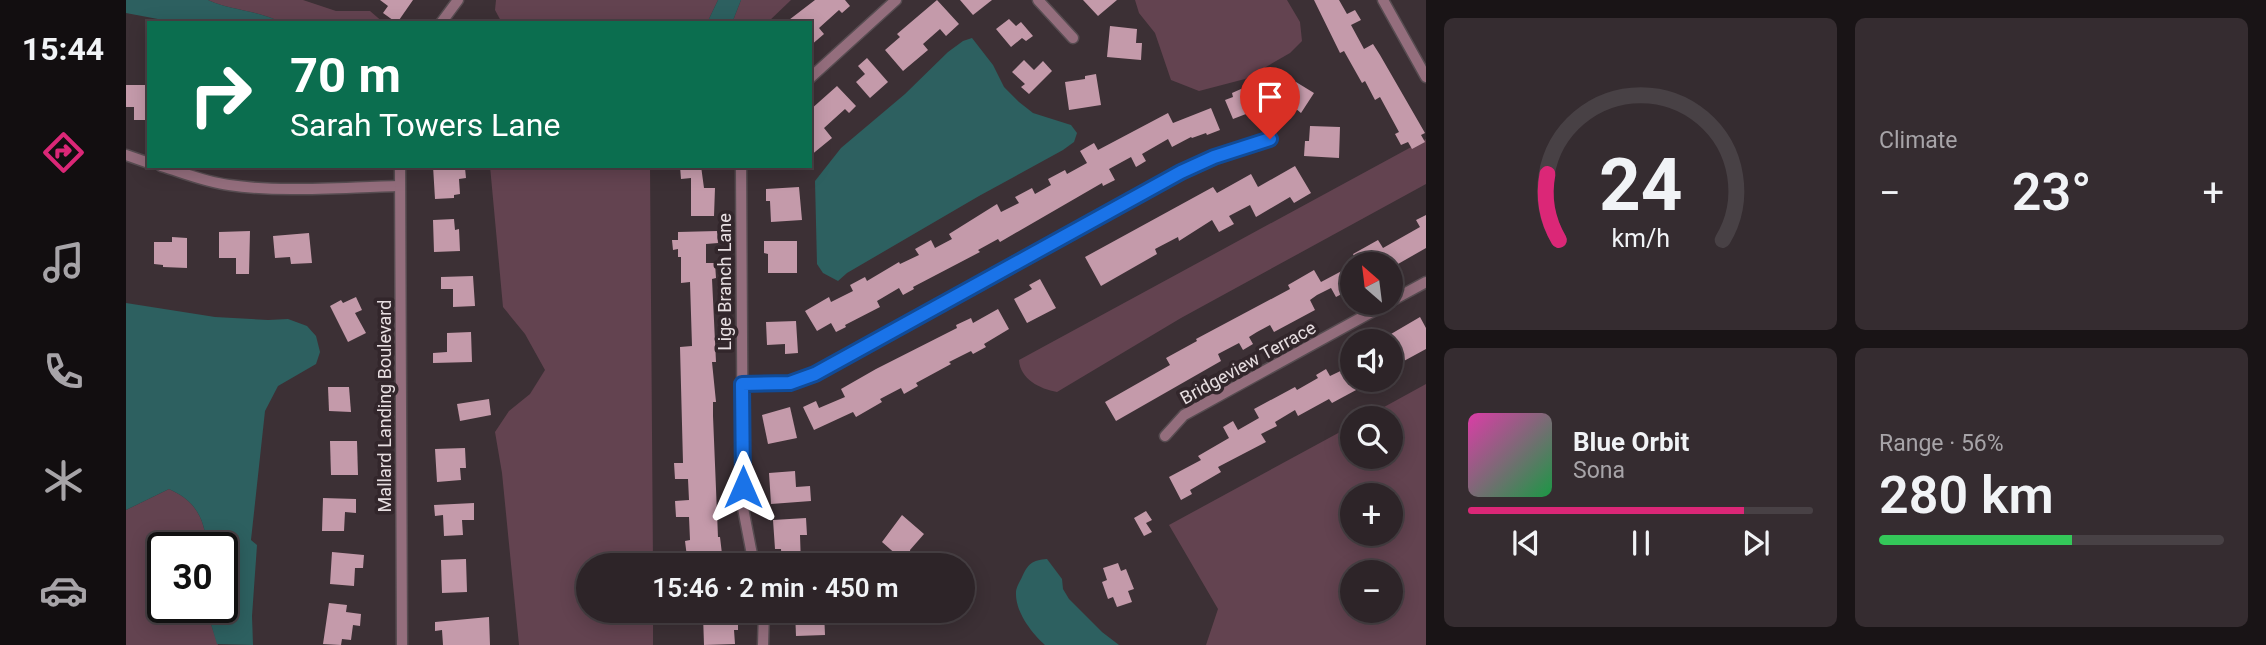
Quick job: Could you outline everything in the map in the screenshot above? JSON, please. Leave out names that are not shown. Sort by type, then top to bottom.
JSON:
[{"type":"street","points":[[442,21],[458,0]]},
{"type":"street","points":[[812,76],[896,0]]},
{"type":"street","points":[[1038,0],[1073,38]]},
{"type":"street","points":[[1383,0],[1426,77]]},
{"type":"street","points":[[742,384],[790,383],[815,374],[1181,172],[1214,157],[1270,139]]},
{"type":"street","points":[[126,155],[147,162]]},
{"type":"street","points":[[167,168],[232,186],[399,186]]},
{"type":"street","name":"Mallard Landing Boulevard","points":[[400,168],[402,645]]},
{"type":"street","name":"Lige Branch Lane","points":[[741,168],[743,508],[752,553]]},
{"type":"street","name":"Bridgeview Terrace","points":[[1404,294],[1426,282]]},
{"type":"street","name":"Bridgeview Terrace","points":[[1165,436],[1184,415],[1366,315]]},
{"type":"street","points":[[763,645],[764,623]]},
{"type":"shaded area","points":[[208,0],[303,0],[336,11],[370,11],[382,21],[278,21]]},
{"type":"shaded area","points":[[496,0],[718,0],[708,21],[501,21],[495,10]]},
{"type":"shaded area","points":[[741,0],[791,0],[769,21],[733,21]]},
{"type":"shaded area","points":[[1135,0],[1287,0],[1300,22],[1302,41],[1290,53],[1245,79],[1199,91],[1171,80],[1155,33],[1139,13]]},
{"type":"shaded area","points":[[1426,139],[1426,184],[1181,318],[1057,392],[1038,386],[1023,373],[1019,360]]},
{"type":"shaded area","points":[[490,168],[650,168],[653,553],[576,553],[576,623],[653,623],[653,645],[519,645],[502,473],[495,432],[509,411],[530,394],[545,370],[525,334],[503,307]]},
{"type":"shaded area","points":[[1426,384],[1426,645],[1206,645],[1218,609],[1169,525],[1340,432],[1340,469],[1403,469],[1403,406],[1386,406]]},
{"type":"shaded area","points":[[169,489],[186,499],[197,512],[205,532],[147,532],[147,623],[211,623],[218,645],[126,645],[126,510]]},
{"type":"water","points":[[126,0],[208,0],[278,21],[168,21],[126,13]]},
{"type":"water","points":[[718,0],[741,0],[733,21],[708,21]]},
{"type":"water","points":[[972,38],[993,65],[1004,87],[1033,113],[1071,125],[1077,133],[1074,142],[847,273],[838,281],[823,273],[817,264],[815,181],[841,148],[905,94],[948,52]]},
{"type":"water","points":[[126,303],[215,317],[288,319],[307,326],[316,336],[320,352],[316,364],[278,386],[265,411],[251,540],[257,545],[252,616],[253,645],[217,644],[211,623],[238,623],[238,532],[205,532],[192,505],[169,489],[126,510]]},
{"type":"water","points":[[1047,559],[1062,579],[1063,589],[1069,599],[1119,645],[1045,645],[1035,634],[1021,614],[1016,590],[1029,566],[1038,560]]},
{"type":"building","points":[[380,0],[413,0],[398,21],[383,13],[388,6]]},
{"type":"building","points":[[815,0],[845,0],[850,6],[842,13],[839,10],[819,28],[824,34],[812,44],[812,21],[788,21]]},
{"type":"building","points":[[937,0],[959,24],[946,36],[940,29],[923,44],[928,50],[903,71],[885,50],[900,37],[897,34]]},
{"type":"building","points":[[960,0],[992,0],[973,15]]},
{"type":"building","points":[[1083,0],[1117,0],[1098,16]]},
{"type":"building","points":[[1314,0],[1339,0],[1347,14],[1355,10],[1361,20],[1351,25],[1364,49],[1373,44],[1380,55],[1425,133],[1421,135],[1425,142],[1412,149],[1408,142],[1401,145],[1395,134],[1399,132],[1380,97],[1375,100],[1344,51],[1340,53]]},
{"type":"building","points":[[1009,19],[1016,26],[1021,22],[1033,36],[1026,41],[1022,38],[1011,47],[996,29]]},
{"type":"building","points":[[1110,26],[1137,29],[1136,43],[1142,43],[1141,60],[1107,57]]},
{"type":"building","points":[[867,58],[888,82],[870,98],[856,82],[865,74],[858,66]]},
{"type":"building","points":[[1024,60],[1034,70],[1043,61],[1052,71],[1029,94],[1021,87],[1025,84],[1012,72]]},
{"type":"building","points":[[1096,74],[1101,105],[1069,110],[1065,82]]},
{"type":"building","points":[[1296,82],[1314,93],[1301,113],[1295,108],[1291,114],[1279,107]]},
{"type":"building","points":[[126,85],[147,85],[146,120],[134,120],[134,107],[126,107]]},
{"type":"building","points":[[837,86],[856,106],[849,113],[845,109],[824,128],[832,138],[812,154],[812,108]]},
{"type":"building","points":[[1241,89],[1244,94],[1257,89],[1264,107],[1233,119],[1225,100]]},
{"type":"building","points":[[1211,108],[1220,130],[1191,137],[1172,147],[1168,139],[1142,154],[1146,161],[1136,167],[1131,157],[1109,169],[1115,180],[1103,186],[1102,183],[1000,242],[998,239],[903,295],[899,288],[877,301],[880,307],[836,332],[831,323],[817,331],[805,311],[829,297],[831,302],[853,291],[850,285],[865,277],[867,281],[899,262],[900,264],[919,255],[915,249],[931,240],[935,248],[952,239],[949,234],[997,204],[1001,212],[1019,203],[1015,197],[1032,188],[1035,194],[1051,185],[1048,179],[1065,170],[1067,174],[1087,163],[1080,151],[1094,143],[1098,150],[1168,113],[1173,123]]},
{"type":"building","points":[[1310,126],[1340,127],[1339,158],[1304,156]]},
{"type":"building","points":[[1295,166],[1311,193],[1294,203],[1290,197],[1256,217],[1250,205],[1229,216],[1234,224],[1219,232],[1212,220],[1179,241],[1178,237],[1155,249],[1157,254],[1101,286],[1085,257],[1213,187],[1217,193],[1251,174],[1258,187]]},
{"type":"building","points":[[433,168],[465,168],[466,178],[459,179],[460,194],[454,195],[454,198],[435,199]]},
{"type":"building","points":[[680,168],[701,168],[704,188],[715,188],[714,216],[691,216],[691,178],[681,179]]},
{"type":"building","points":[[799,187],[802,220],[771,222],[770,201],[766,201],[766,189]]},
{"type":"building","points":[[1426,215],[1426,248],[1404,261],[1404,252],[1357,252],[1378,240],[1383,248],[1420,227],[1416,220]]},
{"type":"building","points":[[454,219],[455,230],[459,229],[460,251],[434,252],[433,220]]},
{"type":"building","points":[[250,231],[249,274],[236,274],[236,258],[219,258],[219,232]]},
{"type":"building","points":[[717,231],[718,243],[706,244],[706,263],[715,263],[716,278],[712,279],[716,362],[712,362],[716,402],[713,402],[713,416],[718,537],[722,553],[686,553],[685,541],[690,540],[689,517],[676,517],[675,501],[689,500],[688,479],[675,479],[674,463],[683,463],[680,347],[692,346],[690,282],[681,283],[681,257],[678,257],[678,249],[673,250],[672,240],[678,240],[678,232]]},
{"type":"building","points":[[309,233],[312,263],[291,264],[290,257],[275,258],[273,236]]},
{"type":"building","points":[[172,237],[187,238],[187,268],[154,264],[154,242],[172,242]]},
{"type":"building","points":[[764,241],[797,241],[797,273],[768,273],[768,254],[764,253]]},
{"type":"building","points":[[1314,270],[1321,282],[1340,272],[1340,295],[1336,297],[1331,288],[1317,295],[1310,300],[1315,310],[1274,332],[1270,325],[1257,332],[1249,337],[1253,344],[1243,350],[1239,343],[1218,354],[1221,361],[1116,421],[1105,402],[1170,365],[1166,358],[1290,289],[1288,285]]},
{"type":"building","points":[[473,276],[475,306],[453,307],[453,289],[441,289],[441,277]]},
{"type":"building","points":[[1040,279],[1056,308],[1027,323],[1014,299],[1032,289],[1029,285]]},
{"type":"building","points":[[356,297],[362,310],[355,313],[366,333],[348,342],[330,306]]},
{"type":"building","points":[[998,309],[1009,329],[984,344],[986,347],[949,362],[951,364],[916,383],[918,386],[904,394],[901,388],[880,399],[882,402],[856,417],[853,412],[814,430],[803,407],[816,401],[819,408],[845,397],[841,389],[957,328],[956,325],[971,318],[973,323]]},
{"type":"building","points":[[1420,317],[1426,328],[1426,349],[1403,361],[1403,329],[1400,329]]},
{"type":"building","points":[[796,321],[798,353],[785,354],[785,344],[767,345],[766,322]]},
{"type":"building","points":[[471,332],[472,362],[433,363],[433,353],[447,352],[447,333]]},
{"type":"building","points":[[1326,369],[1330,376],[1340,371],[1340,392],[1352,392],[1332,403],[1329,399],[1298,416],[1295,410],[1275,422],[1277,426],[1261,434],[1266,442],[1218,467],[1221,472],[1190,490],[1192,494],[1181,500],[1169,477],[1201,460],[1198,456],[1229,438],[1223,427],[1233,421],[1238,430],[1259,418],[1254,409],[1295,387],[1297,390],[1318,378],[1316,375]]},
{"type":"building","points":[[328,387],[349,387],[351,412],[329,411]]},
{"type":"building","points":[[489,399],[491,415],[460,421],[457,404]]},
{"type":"building","points":[[790,407],[797,438],[768,444],[762,415]]},
{"type":"building","points":[[330,441],[357,441],[358,475],[331,475]]},
{"type":"building","points":[[465,448],[466,468],[460,468],[461,480],[437,482],[435,449]]},
{"type":"building","points":[[795,471],[796,487],[810,486],[811,501],[771,504],[769,473]]},
{"type":"building","points":[[323,498],[356,499],[356,513],[345,512],[344,531],[322,531]]},
{"type":"building","points":[[474,503],[474,520],[462,520],[463,535],[444,536],[443,515],[435,516],[434,505]]},
{"type":"building","points":[[1146,511],[1152,520],[1146,523],[1152,532],[1144,536],[1134,518]]},
{"type":"building","points":[[902,515],[924,534],[910,553],[895,553],[882,542]]},
{"type":"building","points":[[806,518],[807,535],[800,535],[801,553],[781,553],[781,549],[775,549],[773,520]]},
{"type":"building","points":[[332,552],[364,555],[363,568],[355,568],[354,586],[330,584]]},
{"type":"building","points":[[466,559],[467,592],[442,593],[441,560]]},
{"type":"building","points":[[1118,563],[1121,571],[1126,569],[1134,589],[1128,591],[1132,602],[1117,607],[1113,597],[1108,599],[1102,582],[1107,580],[1103,568]]},
{"type":"building","points":[[329,603],[347,605],[346,612],[361,614],[360,626],[353,625],[351,640],[342,639],[341,645],[323,644]]},
{"type":"building","points":[[489,617],[490,645],[443,645],[442,630],[435,631],[435,622]]},
{"type":"building","points":[[703,623],[738,623],[738,630],[734,630],[735,644],[704,645]]},
{"type":"building","points":[[795,623],[824,623],[825,635],[796,636]]},
{"type":"route","points":[[743,487],[742,384],[790,383],[815,374],[1181,172],[1214,157],[1270,139]]}]
